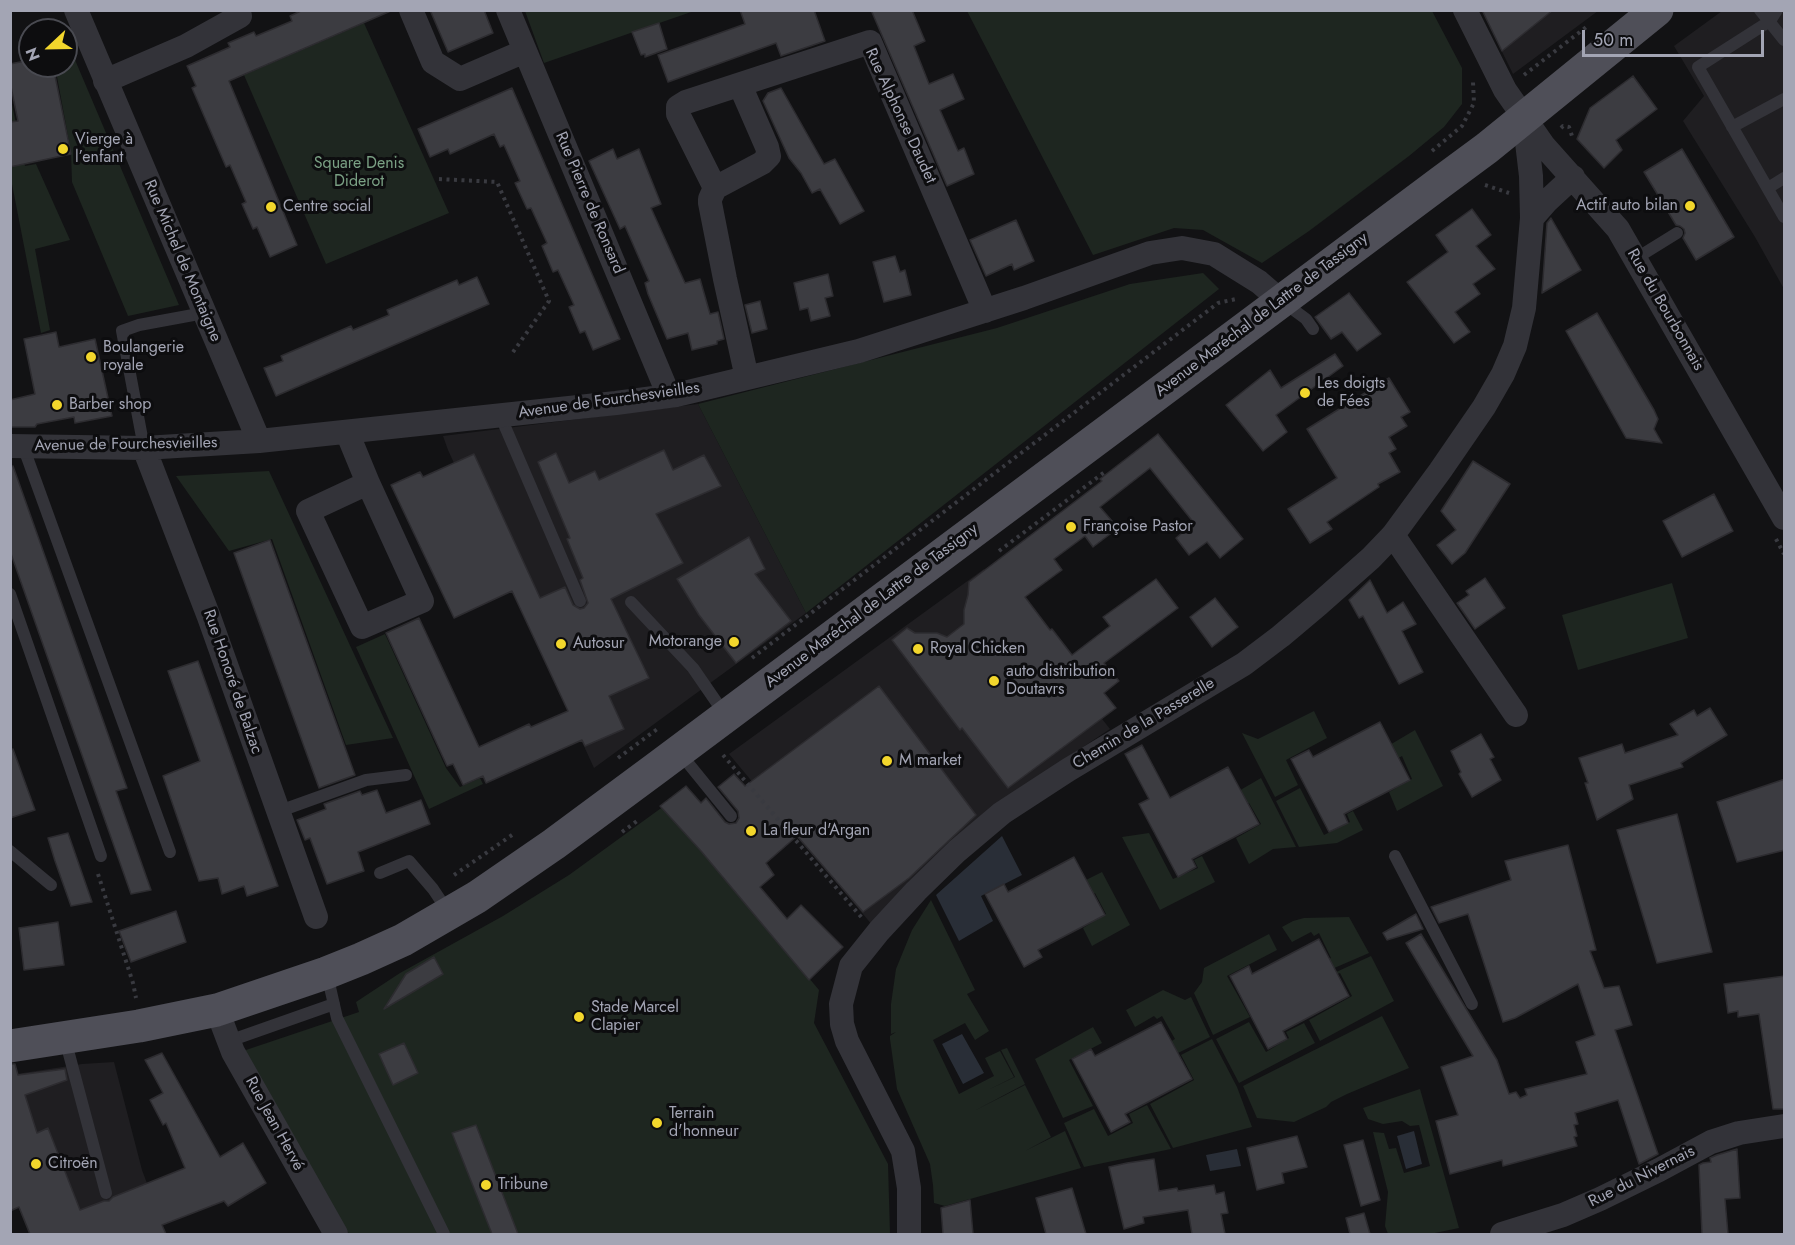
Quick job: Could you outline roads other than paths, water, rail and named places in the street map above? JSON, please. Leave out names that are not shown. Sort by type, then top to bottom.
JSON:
[{"type":"main road","name":"Avenue Maréchal de Lattre de Tassigny","points":[[10,1046],[140,1026],[217,1010],[326,973],[403,940],[441,901],[477,897],[554,844],[672,737],[726,716],[1487,148],[1657,10]]},
{"type":"street","name":"Rue Michel de Montaigne","points":[[76,10],[259,441]]},
{"type":"street","points":[[411,10],[433,62],[460,78],[525,51]]},
{"type":"street","name":"Rue Pierre de Ronsard","points":[[508,10],[669,396]]},
{"type":"street","name":"Rue du Bourbonnais","points":[[1465,10],[1504,90],[1544,146],[1618,229],[1785,518]]},
{"type":"street","points":[[105,81],[186,46],[243,12]]},
{"type":"street","name":"Rue Alphonse Daudet","points":[[747,378],[725,279],[713,195],[678,114],[678,107],[686,102],[870,42],[985,310]]},
{"type":"street","points":[[713,195],[769,156],[740,84]]},
{"type":"street","name":"Chemin de la Passerelle","points":[[909,1234],[909,1188],[903,1151],[847,1041],[842,1024],[841,1004],[851,966],[915,891],[1002,813],[1078,763],[1244,664],[1319,604],[1371,558],[1393,535],[1484,406],[1503,374],[1515,346],[1524,308],[1532,218],[1531,176],[1524,117]]},
{"type":"street","points":[[1532,218],[1573,177]]},
{"type":"street","name":"Avenue de Fourchesvieilles","points":[[17,446],[144,448],[259,441],[669,396],[859,351],[1150,253],[1182,248],[1214,254],[1259,282],[1281,301]]},
{"type":"street","points":[[347,432],[422,601],[362,627],[308,511],[368,483]]},
{"type":"street","name":"Rue Honoré de Balzac","points":[[144,448],[209,616],[316,917]]},
{"type":"street","points":[[1393,535],[1516,715]]},
{"type":"street","name":"Rue Jean Hervé","points":[[217,1010],[233,1052],[336,1234]]},
{"type":"street","name":"Rue du Nivernais","points":[[1502,1234],[1563,1215],[1600,1199],[1711,1142],[1739,1133],[1785,1126]]},
{"type":"lane","points":[[1760,10],[1774,16],[1785,40]]},
{"type":"lane","points":[[1774,16],[1698,67],[1785,217]]},
{"type":"lane","points":[[1732,127],[1785,99]]},
{"type":"lane","points":[[1768,188],[1785,178]]},
{"type":"lane","points":[[1635,259],[1677,232]]},
{"type":"lane","points":[[1281,301],[1306,319],[1313,329]]},
{"type":"lane","points":[[144,448],[122,331],[139,325],[204,313]]},
{"type":"lane","points":[[500,415],[580,601]]},
{"type":"lane","points":[[17,446],[170,852]]},
{"type":"lane","points":[[10,594],[101,856]]},
{"type":"lane","points":[[631,602],[693,668],[726,716]]},
{"type":"lane","points":[[672,737],[731,816]]},
{"type":"lane","points":[[277,812],[366,780],[406,775]]},
{"type":"lane","points":[[10,851],[51,885]]},
{"type":"lane","points":[[1395,856],[1472,1004]]},
{"type":"lane","points":[[380,873],[409,861],[441,901]]},
{"type":"lane","points":[[326,973],[337,1017],[444,1234]]},
{"type":"lane","points":[[229,1041],[334,1004]]},
{"type":"lane","points":[[65,1038],[106,1194]]},
{"type":"place","name":"Vierge à l’enfant","points":[[63,149]]},
{"type":"place","name":"Actif auto bilan","points":[[1690,206]]},
{"type":"place","name":"Centre social","points":[[271,207]]},
{"type":"place","name":"Boulangerie royale","points":[[91,357]]},
{"type":"place","name":"Les doigts de Fées","points":[[1305,393]]},
{"type":"place","name":"Barber shop","points":[[57,405]]},
{"type":"place","name":"Françoise Pastor","points":[[1071,527]]},
{"type":"place","name":"Motorange","points":[[734,642]]},
{"type":"place","name":"Autosur","points":[[561,644]]},
{"type":"place","name":"Royal Chicken","points":[[918,649]]},
{"type":"place","name":"auto distribution Doutavrs","points":[[994,681]]},
{"type":"place","name":"M market","points":[[887,761]]},
{"type":"place","name":"La fleur d'Argan","points":[[751,831]]},
{"type":"place","name":"Stade Marcel Clapier","points":[[579,1017]]},
{"type":"place","name":"Terrain d'honneur","points":[[657,1123]]},
{"type":"place","name":"Citroën","points":[[36,1164]]},
{"type":"place","name":"Tribune","points":[[486,1185]]},
{"type":"park label","name":"Square Denis Diderot","points":[[359,173]]}]
